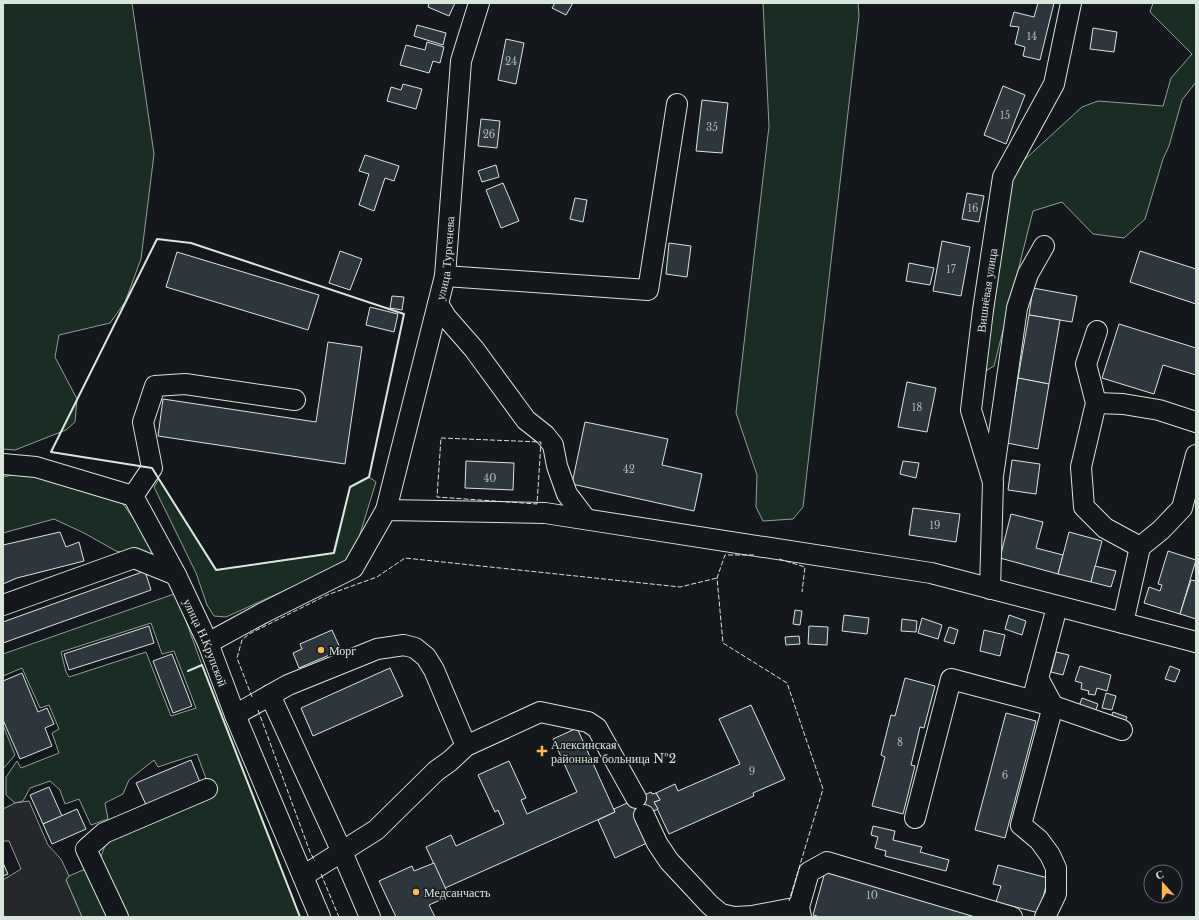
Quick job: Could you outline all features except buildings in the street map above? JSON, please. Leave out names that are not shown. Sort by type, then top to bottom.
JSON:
[{"type":"street","name":"улица Тургенева","points":[[208,644],[262,613],[353,568],[386,510],[445,276],[460,61],[479,3]]},
{"type":"street","name":"Вишнёвая улица","points":[[990,589],[992,482],[971,410],[983,310],[1003,177],[1054,84],[1071,3]]},
{"type":"street","points":[[445,276],[648,290],[677,104]]},
{"type":"street","points":[[992,482],[1017,308],[1028,274],[1044,246]]},
{"type":"street","points":[[438,304],[446,317],[474,349],[526,420],[545,435],[553,446],[557,466],[568,494],[586,519]]},
{"type":"street","points":[[1096,331],[1086,364],[1096,403],[1081,467],[1084,507],[1105,528],[1140,547]]},
{"type":"street","points":[[3,464],[36,467],[133,496],[152,468],[143,422],[155,386],[185,384],[294,400]]},
{"type":"street","points":[[1096,403],[1123,404],[1159,410],[1196,422]]},
{"type":"street","points":[[1122,623],[1140,547],[1161,530],[1182,508],[1196,455]]},
{"type":"street","name":"улица Н.Крупской","points":[[133,496],[176,576],[208,644],[235,714],[320,917]]},
{"type":"street","points":[[386,510],[545,513],[931,574],[1196,642]]},
{"type":"street","points":[[3,605],[134,558],[176,576]]},
{"type":"street","points":[[1032,700],[1057,607]]},
{"type":"street","points":[[235,714],[288,685],[378,649],[404,645],[416,648],[426,657],[434,670],[466,746]]},
{"type":"street","points":[[1038,678],[1053,706],[1021,825],[1039,840],[1050,855],[1056,868],[1056,894],[1045,917]]},
{"type":"street","points":[[915,818],[951,679],[1053,706],[1122,730]]},
{"type":"street","points":[[270,695],[370,917]]},
{"type":"street","points":[[303,876],[376,830],[436,771],[450,761],[466,746],[540,712],[588,722],[597,728],[631,786],[657,843],[669,861],[710,905],[721,914],[735,917],[800,912],[809,872],[827,862],[1012,917]]},
{"type":"street","points":[[118,917],[86,848],[104,832],[207,789]]},
{"type":"green space","points":[[3,3],[132,3],[154,154],[141,259],[125,302],[110,323],[59,335],[55,357],[77,399],[75,422],[66,430],[15,450],[3,449]]},
{"type":"green space","points":[[763,3],[858,3],[859,16],[803,507],[793,519],[763,521],[756,507],[757,475],[736,413],[769,126]]},
{"type":"green space","points":[[1153,3],[1196,3],[1196,82],[1182,100],[1169,146],[1163,159],[1145,219],[1124,238],[1093,234],[1062,202],[1033,211],[994,366],[982,373],[1010,173],[1082,107],[1098,101],[1163,106],[1171,78],[1192,54],[1150,12]]},
{"type":"green space","points":[[21,473],[56,481],[123,504],[143,532],[156,559],[116,551],[84,533],[54,519],[3,533],[3,477]]},
{"type":"green space","points":[[369,477],[376,482],[352,560],[226,617],[214,616],[207,605],[196,573],[154,487],[159,479],[217,570],[333,553],[350,487]]},
{"type":"green space","points":[[174,594],[183,613],[300,917],[122,917],[100,859],[108,838],[212,795],[197,754],[158,767],[154,760],[129,780],[123,794],[105,803],[108,819],[91,825],[79,799],[65,804],[60,790],[50,781],[30,788],[23,801],[15,803],[6,795],[6,777],[17,761],[21,768],[59,753],[52,733],[59,729],[49,705],[40,708],[22,668],[3,676],[3,654]],"holes":[[[151,623],[162,654],[174,651],[196,708],[171,716],[146,652],[69,677],[66,672],[61,652]]]},
{"type":"green space","points":[[3,725],[15,755],[3,769]]},
{"type":"green space","points":[[90,867],[113,917],[82,917],[66,880],[69,876]]},
{"type":"shaded area","points":[[29,801],[48,845],[61,859],[69,876],[66,880],[82,917],[3,917],[3,880],[21,869],[9,841],[3,841],[3,809],[15,803]]},
{"type":"fence","points":[[441,438],[541,442],[537,504],[437,497],[441,438]]},
{"type":"fence","points":[[754,555],[725,555],[717,578],[723,643],[787,683],[823,789],[789,901]]},
{"type":"fence","points":[[252,697],[237,658],[242,640],[249,634],[327,595],[377,577],[405,558],[680,587],[717,578]]},
{"type":"fence","points":[[779,559],[805,567],[802,592]]},
{"type":"fence","points":[[258,710],[310,852],[315,861]]},
{"type":"fence","points":[[321,874],[339,917]]},
{"type":"wall","points":[[157,239],[191,243],[404,314],[369,477],[350,487],[334,553],[216,570],[152,468],[51,452],[157,239]]},
{"type":"wall","points":[[188,671],[202,665],[300,917]]},
{"type":"place","name":"Морг","points":[[321,650]]},
{"type":"place","name":"Алексинская районная больница №2","points":[[542,751]]},
{"type":"place","name":"Медсанчасть","points":[[416,892]]}]
